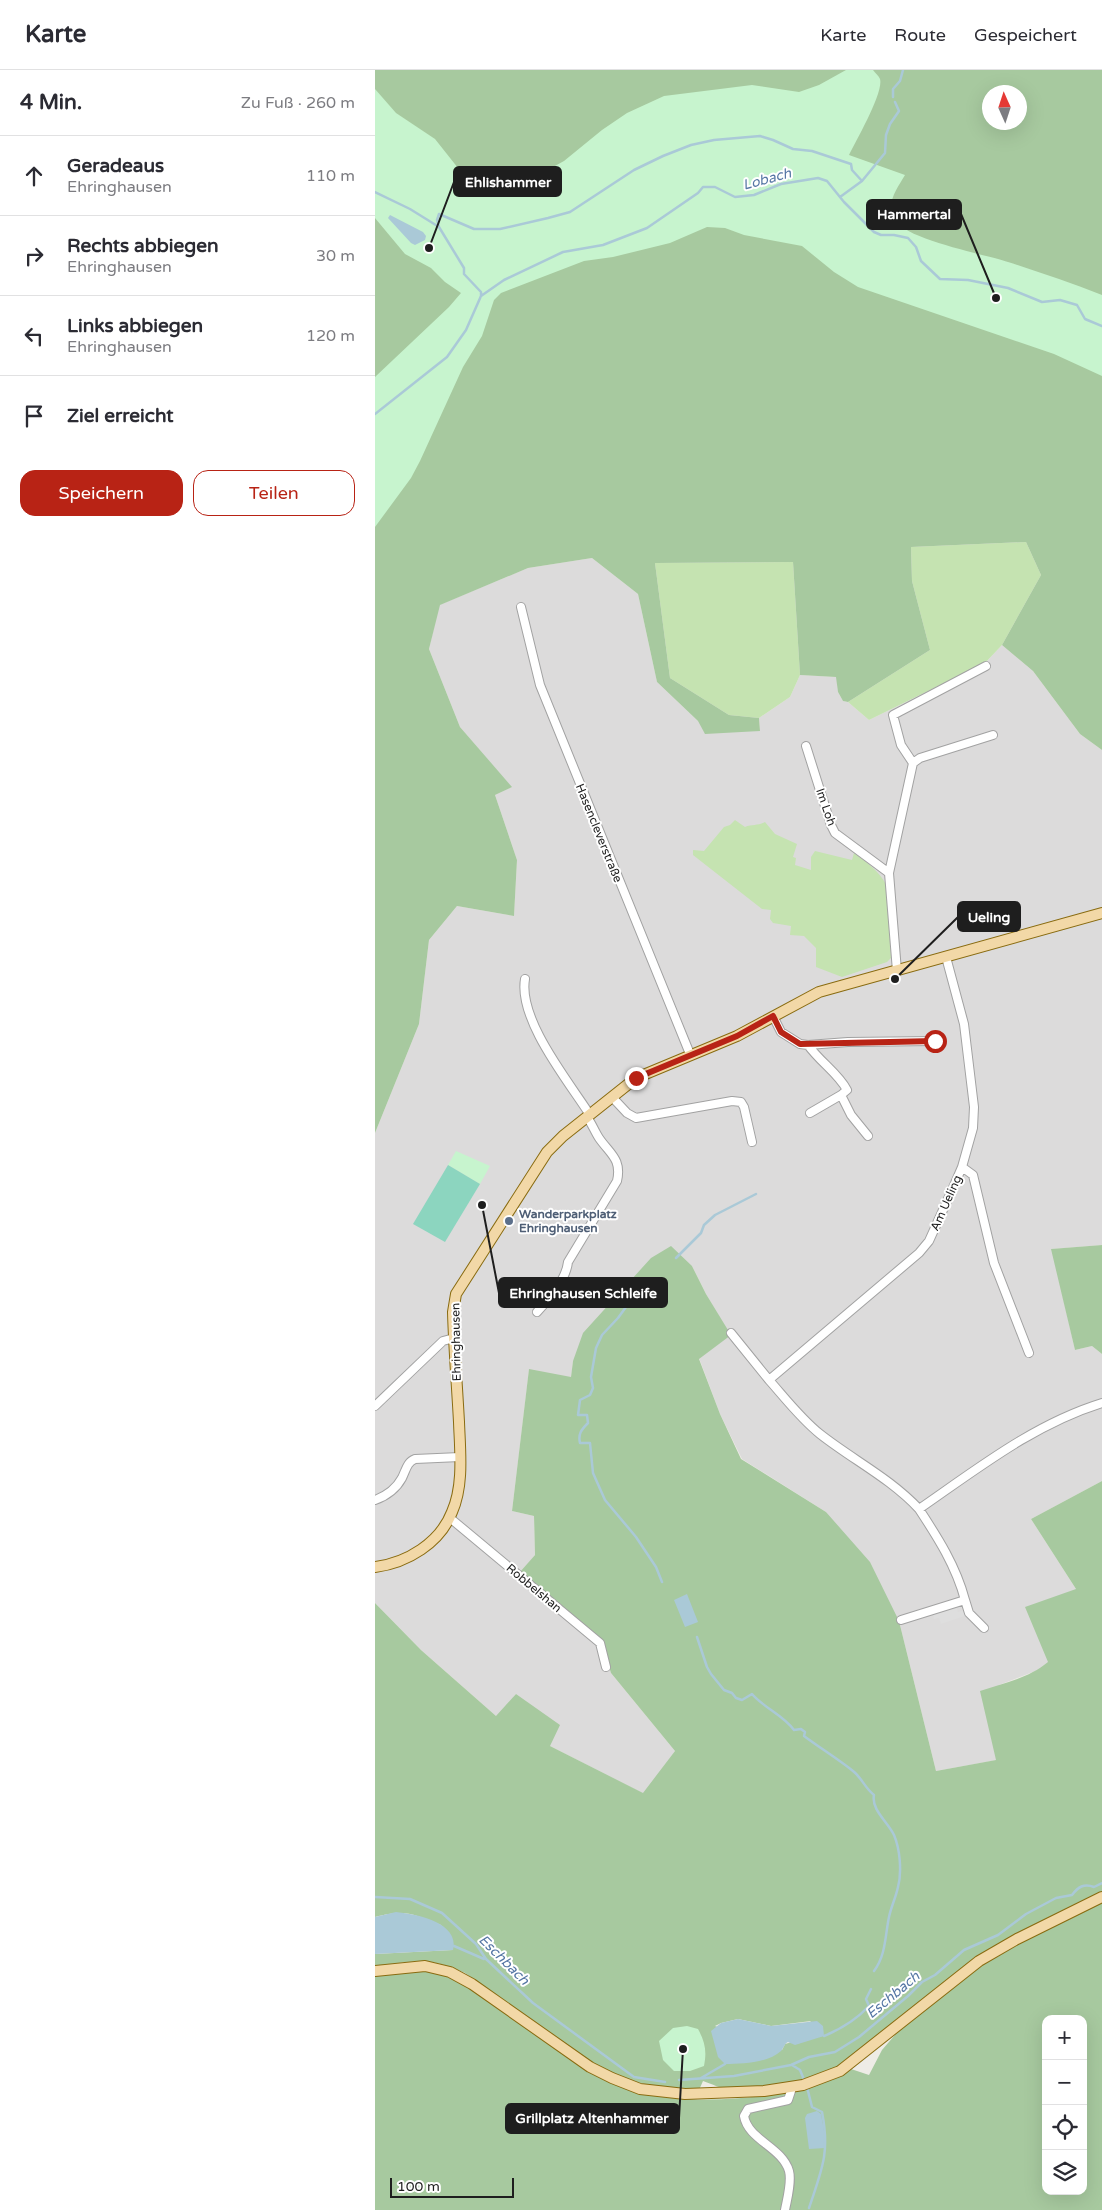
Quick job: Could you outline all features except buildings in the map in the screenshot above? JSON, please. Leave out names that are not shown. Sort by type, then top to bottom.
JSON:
[{"type":"main road","name":"Ehringhausen","points":[[375,1566],[399,1562],[421,1550],[439,1533],[450,1518],[457,1494],[459,1457],[453,1306],[458,1288],[552,1146],[636,1078],[737,1036],[819,992],[1102,913]]},
{"type":"main road","points":[[375,1971],[419,1966],[438,1968],[450,1972],[472,1984],[590,2067],[640,2089],[669,2093],[717,2094],[792,2088],[833,2074],[851,2063],[987,1956],[1102,1897]]},
{"type":"street","name":"Hasencleverstraße","points":[[521,607],[540,685],[690,1054]]},
{"type":"street","points":[[913,763],[901,744],[893,715],[986,666]]},
{"type":"street","points":[[897,971],[889,872],[913,763],[920,758],[993,734]]},
{"type":"street","name":"Im Loh","points":[[806,746],[831,825],[835,832],[889,872]]},
{"type":"street","name":"Am Ueling","points":[[769,1380],[919,1254],[929,1241],[962,1167],[973,1128],[974,1108],[964,1024],[946,957]]},
{"type":"street","points":[[525,979],[523,991],[543,1043],[555,1065],[589,1116],[598,1136],[614,1155],[618,1166],[618,1178],[615,1188],[568,1262],[567,1271],[546,1303],[537,1312]]},
{"type":"street","points":[[773,1016],[781,1032],[800,1044],[935,1041]]},
{"type":"street","points":[[808,1045],[843,1083],[847,1090],[841,1096],[810,1113]]},
{"type":"street","points":[[841,1096],[851,1115],[868,1136]]},
{"type":"street","points":[[612,1097],[627,1113],[637,1118],[732,1101],[741,1102],[744,1107],[752,1142]]},
{"type":"street","points":[[962,1167],[973,1175],[994,1263],[1029,1352]]},
{"type":"street","points":[[731,1333],[769,1380],[819,1433],[879,1473],[903,1492],[919,1509],[942,1543],[953,1565],[969,1613],[984,1628]]},
{"type":"street","points":[[375,1406],[443,1341],[454,1338]]},
{"type":"street","points":[[919,1509],[1023,1438],[1080,1410],[1102,1403]]},
{"type":"street","points":[[375,1500],[386,1496],[398,1484],[410,1461],[415,1459],[459,1457]]},
{"type":"street","name":"Robbelshan","points":[[450,1518],[600,1643],[606,1667]]},
{"type":"street","points":[[901,1620],[965,1600]]},
{"type":"street","points":[[785,2210],[789,2169],[779,2156],[749,2127],[744,2116],[748,2109],[788,2100],[792,2088]]},
{"type":"shaded area","points":[[592,558],[638,594],[657,682],[698,721],[760,731],[759,718],[790,697],[800,675],[837,677],[838,692],[843,701],[848,702],[869,720],[985,663],[1002,645],[1033,671],[1080,734],[1102,750],[1102,1245],[1052,1249],[1075,1350],[1092,1346],[1102,1354],[1102,1481],[1031,1519],[1076,1589],[1049,1662],[1038,1670],[999,1685],[997,1760],[936,1771],[899,1621],[826,1512],[742,1459],[720,1414],[699,1358],[730,1335],[692,1266],[573,1361],[571,1378],[529,1370],[512,1511],[534,1516],[535,1555],[521,1572],[601,1642],[611,1673],[675,1751],[644,1794],[550,1746],[516,1694],[497,1717],[421,1650],[375,1603],[375,1133],[419,1024],[429,940],[457,906],[514,916],[517,860],[495,795],[511,787],[460,727],[429,649],[439,605],[528,568]]},
{"type":"shaded area","points":[[956,1606],[958,1612],[964,1610],[965,1616],[941,1624],[939,1618],[934,1619],[933,1613]]},
{"type":"green space","points":[[375,70],[1102,70],[1102,750],[1080,734],[1033,671],[1002,645],[1041,575],[1026,542],[911,547],[912,581],[930,650],[848,702],[843,701],[838,692],[836,677],[800,675],[793,562],[655,563],[670,678],[729,715],[759,718],[760,731],[705,734],[698,721],[657,682],[638,594],[592,558],[528,568],[440,605],[429,649],[460,727],[512,787],[495,795],[517,860],[514,916],[457,906],[429,940],[419,1024],[375,1133]]},
{"type":"green space","points":[[846,70],[873,70],[880,79],[874,105],[849,155],[905,175],[893,196],[891,208],[895,220],[914,234],[930,240],[1008,262],[1102,295],[1102,376],[1054,354],[858,287],[834,272],[802,246],[744,235],[725,228],[707,227],[670,243],[613,257],[584,261],[501,293],[494,300],[482,336],[463,367],[411,478],[375,527],[375,377],[449,307],[461,293],[445,282],[431,268],[405,254],[375,218],[375,89],[396,113],[435,139],[458,168],[467,174],[480,178],[508,176],[553,167],[564,161],[602,130],[627,113],[664,96],[752,85],[799,92],[819,85]]},
{"type":"green space","points":[[1026,542],[1041,575],[1002,645],[985,663],[869,720],[848,702],[930,650],[912,581],[911,547]]},
{"type":"green space","points":[[793,562],[800,675],[790,697],[759,718],[729,715],[670,678],[655,563]]},
{"type":"green space","points":[[735,820],[745,827],[765,822],[775,834],[797,844],[793,857],[796,858],[795,865],[811,870],[811,857],[815,851],[852,860],[854,853],[864,860],[881,876],[887,886],[891,958],[887,962],[842,977],[816,967],[816,948],[804,936],[790,935],[791,926],[773,923],[770,919],[771,910],[762,909],[693,855],[693,850],[704,851],[724,827],[730,825]]},
{"type":"green space","points":[[456,1151],[490,1166],[480,1184],[448,1165]]},
{"type":"green space","points":[[448,1165],[480,1184],[445,1242],[413,1224]]},
{"type":"green space","points":[[1102,1245],[1102,1354],[1092,1346],[1075,1350],[1051,1249]]},
{"type":"green space","points":[[671,1246],[692,1266],[706,1294],[731,1335],[699,1359],[720,1414],[741,1459],[826,1512],[870,1562],[899,1621],[936,1771],[996,1760],[980,1691],[1024,1676],[1041,1668],[1048,1662],[1025,1607],[1076,1589],[1031,1519],[1102,1481],[1102,1892],[1023,1931],[973,1960],[837,2067],[785,2084],[756,2089],[727,2089],[703,2081],[699,2090],[653,2086],[632,2081],[592,2062],[465,1973],[430,1962],[375,1966],[375,1954],[453,1950],[441,1925],[402,1913],[375,1917],[375,1603],[421,1650],[496,1716],[516,1694],[560,1725],[550,1746],[643,1793],[675,1751],[611,1673],[601,1642],[520,1572],[535,1555],[534,1516],[512,1511],[529,1369],[571,1377],[573,1361],[583,1333],[651,1258]],"holes":[[[738,2019],[771,2026],[811,2021],[792,2042],[785,2044],[782,2050],[715,2026]]]},
{"type":"green space","points":[[1102,1902],[1102,2210],[375,2210],[375,1975],[430,1971],[455,1978],[637,2092],[661,2097],[716,2099],[746,2098],[803,2088],[829,2080],[851,2069],[869,2075],[882,2050],[901,2028],[977,1967]]},
{"type":"green space","points":[[687,2026],[698,2029],[702,2038],[705,2047],[704,2066],[690,2071],[674,2071],[663,2060],[659,2041],[673,2028]]},
{"type":"water","points":[[390,215],[423,232],[426,236],[425,240],[415,245],[411,243],[388,218]]},
{"type":"water","points":[[687,1594],[698,1622],[685,1627],[674,1600]]},
{"type":"water","points":[[396,1912],[414,1915],[443,1926],[450,1933],[453,1940],[453,1950],[375,1954],[375,1917]]},
{"type":"water","points":[[738,2019],[771,2026],[817,2021],[823,2026],[824,2036],[795,2045],[788,2042],[776,2055],[762,2060],[725,2064],[718,2057],[711,2031],[721,2023]]},
{"type":"water","points":[[817,2111],[821,2114],[825,2148],[809,2149],[805,2118],[807,2114]]},
{"type":"waterway","points":[[893,97],[893,89],[900,81],[903,70]]},
{"type":"waterway","points":[[862,181],[885,153],[886,135],[890,124],[899,111],[895,102]]},
{"type":"waterway","points":[[439,227],[437,220],[439,214],[474,229],[500,229],[570,212],[634,170],[663,156],[691,145],[714,140],[760,136],[793,149],[812,151],[851,164],[852,170],[862,181],[840,197]]},
{"type":"waterway","name":"Lobach","points":[[375,414],[447,357],[466,330],[481,296],[504,280],[563,252],[603,245],[647,228],[698,193],[703,187],[715,187],[735,197],[754,195],[781,184],[818,178],[827,181],[844,202],[874,232],[881,235],[908,238],[916,247],[921,261],[940,279],[968,280],[1008,288],[1042,302],[1060,300],[1077,305],[1085,319],[1102,326]]},
{"type":"waterway","points":[[375,192],[410,209],[439,227],[464,268],[464,274],[481,292],[481,296]]},
{"type":"waterway","points":[[676,1258],[701,1233],[704,1225],[715,1215],[756,1194]]},
{"type":"waterway","points":[[642,1285],[618,1318],[602,1335],[596,1348],[591,1377],[593,1388],[590,1395],[580,1400],[578,1415],[587,1415],[588,1423],[581,1432],[579,1440],[580,1443],[590,1443],[593,1473],[605,1500],[636,1537],[656,1567],[662,1582]]},
{"type":"waterway","points":[[697,1637],[707,1667],[724,1690],[742,1700],[752,1694],[794,1730],[801,1729],[805,1732],[804,1736],[853,1771],[874,1795],[877,1811],[894,1835],[899,1854],[900,1868],[897,1891],[889,1917],[883,1952],[874,1971]]},
{"type":"waterway","name":"Eschbach","points":[[679,2080],[734,2076],[791,2065],[809,2057],[835,2052],[859,2037],[922,1982],[935,1975],[964,1950],[998,1935],[1026,1914],[1056,1898],[1072,1895],[1081,1886],[1094,1887],[1102,1883]]},
{"type":"waterway","name":"Eschbach","points":[[375,1897],[410,1899],[442,1913],[476,1944],[486,1959],[533,2003],[634,2077],[665,2082]]},
{"type":"waterway","points":[[454,1946],[484,1959]]},
{"type":"waterway","points":[[824,2036],[859,2016],[869,2006],[866,1999],[871,1989]]},
{"type":"waterway","points":[[701,2078],[725,2064]]},
{"type":"waterway","points":[[792,2065],[800,2070],[805,2082]]},
{"type":"waterway","points":[[807,2087],[812,2107],[822,2112],[825,2139],[821,2171],[809,2208]]},
{"type":"place","name":"Ehlishammer","points":[[429,248]]},
{"type":"place","name":"Hammertal","points":[[996,298]]},
{"type":"place","name":"Ueling","points":[[895,979]]},
{"type":"place","name":"Ehringhausen Schleife","points":[[482,1205]]},
{"type":"place","name":"Wanderparkplatz Ehringhausen","points":[[509,1221]]},
{"type":"place","name":"Grillplatz Altenhammer","points":[[683,2049]]},
{"type":"route","points":[[636,1078],[737,1036],[773,1016],[781,1032],[800,1044],[935,1041]]}]
